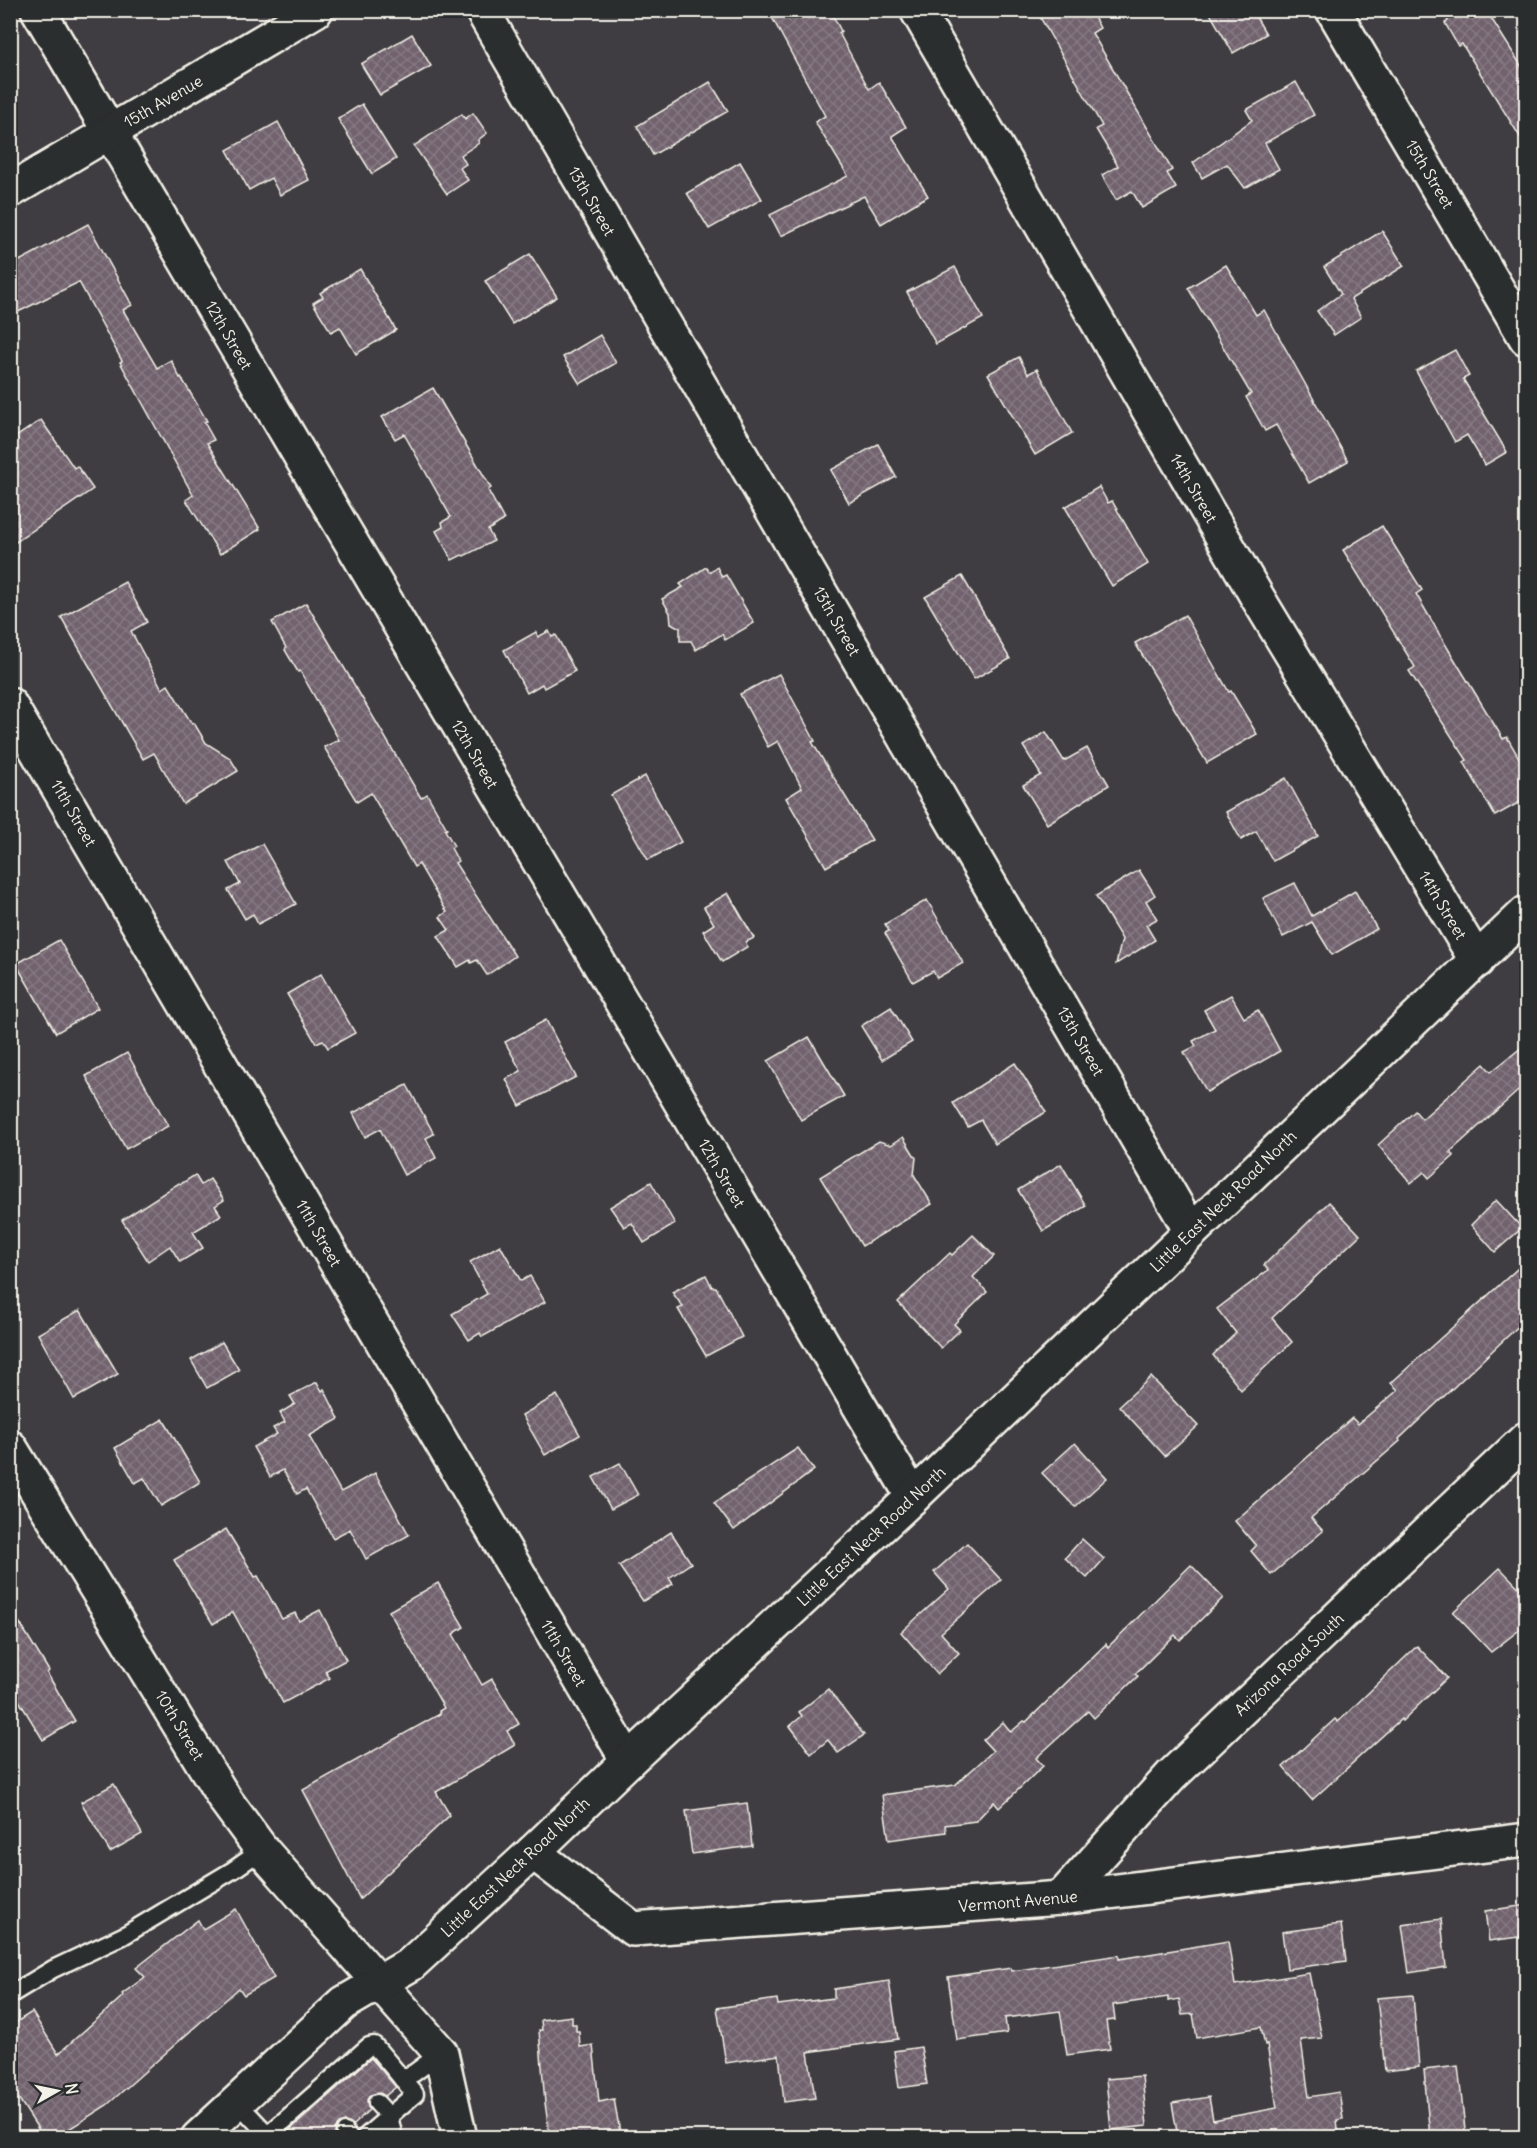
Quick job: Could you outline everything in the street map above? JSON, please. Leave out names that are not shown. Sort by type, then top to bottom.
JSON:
[{"type":"street","name":"12th Street","points":[[38,10],[913,1497]]},
{"type":"street","name":"15th Avenue","points":[[10,191],[316,10]]},
{"type":"street","name":"13th Street","points":[[482,10],[1191,1231]]},
{"type":"street","name":"14th Street","points":[[917,10],[1256,595],[1477,961]]},
{"type":"street","name":"15th Street","points":[[1333,10],[1527,338]]},
{"type":"street","name":"11th Street","points":[[10,705],[628,1761]]},
{"type":"street","name":"Little East Neck Road North","points":[[198,2138],[344,2003],[411,1964],[534,1852],[628,1761],[913,1497],[1527,913]]},
{"type":"street","name":"Arizona Road South","points":[[1061,1898],[1171,1776],[1527,1439]]},
{"type":"street","name":"10th Street","points":[[10,1447],[226,1801],[262,1850],[441,2053]]},
{"type":"street","name":"Vermont Avenue","points":[[534,1852],[633,1929],[1061,1898],[1527,1840]]},
{"type":"street","points":[[441,2053],[460,2138]]},
{"type":"lane","points":[[10,1995],[53,1969],[123,1936],[234,1870],[262,1850]]},
{"type":"lane","points":[[237,2102],[269,2136],[348,2069],[369,2046],[374,2045],[414,2094],[364,2138]]},
{"type":"lane","points":[[402,2079],[441,2053]]},
{"type":"lane","points":[[377,2103],[388,2116],[394,2138]]},
{"type":"building","points":[[768,10],[830,10],[841,31],[839,33],[869,89],[879,82],[906,127],[892,136],[928,196],[881,224],[864,196],[781,236],[770,215],[848,176],[815,122],[825,116]]},
{"type":"building","points":[[1036,10],[1090,10],[1100,28],[1092,33],[1172,170],[1167,173],[1176,188],[1142,208],[1132,191],[1116,200],[1102,175],[1118,166],[1096,129],[1102,126]]},
{"type":"building","points":[[1208,10],[1252,10],[1266,34],[1233,53]]},
{"type":"building","points":[[1443,10],[1486,10],[1527,75],[1527,148],[1462,44],[1458,46],[1445,23],[1448,21]]},
{"type":"building","points":[[412,34],[431,66],[380,95],[361,64]]},
{"type":"building","points":[[710,82],[728,111],[653,155],[637,126]]},
{"type":"building","points":[[1296,82],[1314,115],[1265,143],[1279,169],[1245,188],[1227,164],[1202,178],[1193,163],[1252,120],[1246,110]]},
{"type":"building","points":[[362,104],[396,159],[372,174],[338,119]]},
{"type":"building","points":[[473,113],[487,133],[478,140],[479,143],[461,155],[466,164],[460,168],[468,180],[447,194],[414,146],[462,114],[465,119]]},
{"type":"building","points":[[278,122],[309,180],[280,195],[271,178],[249,190],[227,150]]},
{"type":"building","points":[[740,162],[762,199],[709,229],[687,193]]},
{"type":"building","points":[[88,224],[132,305],[123,310],[157,368],[171,360],[207,421],[204,422],[214,440],[207,443],[260,529],[220,554],[186,500],[193,495],[79,282],[10,316],[10,266]]},
{"type":"building","points":[[1382,231],[1404,266],[1351,299],[1361,317],[1334,335],[1317,311],[1341,294],[1324,267]]},
{"type":"building","points":[[530,254],[557,297],[512,324],[485,281]]},
{"type":"building","points":[[1226,265],[1256,315],[1264,310],[1348,461],[1309,483],[1276,425],[1265,431],[1246,397],[1251,394],[1188,288]]},
{"type":"building","points":[[955,267],[983,318],[936,344],[907,292]]},
{"type":"building","points":[[360,269],[396,330],[356,354],[340,327],[331,332],[313,303],[323,297],[320,293]]},
{"type":"building","points":[[600,335],[616,363],[580,384],[563,357]]},
{"type":"building","points":[[1455,350],[1469,376],[1463,379],[1507,452],[1485,465],[1467,435],[1455,442],[1416,371]]},
{"type":"building","points":[[1019,357],[1028,374],[1037,369],[1072,433],[1035,455],[988,374]]},
{"type":"building","points":[[433,388],[491,488],[488,490],[504,520],[488,530],[494,541],[452,560],[436,531],[443,527],[442,522],[451,517],[404,434],[395,439],[382,417]]},
{"type":"building","points":[[41,420],[74,468],[77,466],[93,489],[10,546],[10,441]]},
{"type":"building","points":[[878,444],[896,477],[849,503],[831,470]]},
{"type":"building","points":[[1099,487],[1108,503],[1112,501],[1148,564],[1112,586],[1065,507]]},
{"type":"building","points":[[1382,526],[1422,590],[1416,594],[1447,647],[1503,739],[1507,737],[1527,772],[1527,798],[1495,816],[1464,762],[1467,760],[1409,671],[1415,667],[1343,550]]},
{"type":"building","points":[[706,567],[709,572],[717,567],[722,577],[726,575],[754,623],[725,640],[722,634],[696,650],[691,641],[680,641],[680,628],[671,623],[670,613],[662,599],[683,587],[680,584]]},
{"type":"building","points":[[962,576],[1010,659],[974,679],[925,597]]},
{"type":"building","points":[[125,582],[147,622],[131,631],[162,689],[168,685],[206,743],[230,758],[238,771],[183,804],[154,753],[143,759],[61,617]]},
{"type":"building","points":[[306,603],[421,798],[427,794],[454,846],[451,848],[458,861],[455,863],[515,956],[487,975],[477,960],[471,963],[470,960],[458,967],[438,936],[449,930],[440,917],[447,912],[419,864],[414,867],[371,793],[357,802],[324,747],[339,740],[300,671],[298,672],[285,650],[272,622]]},
{"type":"building","points":[[1185,615],[1229,692],[1231,691],[1257,734],[1207,763],[1135,643]]},
{"type":"building","points":[[549,631],[552,637],[556,635],[575,671],[544,688],[542,684],[527,693],[504,650],[536,632],[538,637]]},
{"type":"building","points":[[779,674],[815,741],[812,742],[872,840],[826,867],[786,798],[802,788],[778,741],[768,747],[740,694]]},
{"type":"building","points":[[1046,732],[1064,761],[1087,748],[1109,785],[1047,824],[1023,785],[1041,775],[1023,746]]},
{"type":"building","points":[[645,776],[681,842],[648,860],[611,795]]},
{"type":"building","points":[[1286,778],[1318,836],[1273,861],[1256,831],[1241,840],[1226,812]]},
{"type":"building","points":[[262,844],[296,904],[258,924],[253,914],[245,919],[228,890],[240,884],[228,862]]},
{"type":"building","points":[[1139,870],[1155,895],[1146,901],[1157,919],[1146,925],[1155,940],[1116,964],[1122,939],[1096,896]]},
{"type":"building","points":[[1295,883],[1312,916],[1355,891],[1377,929],[1332,955],[1312,922],[1283,937],[1263,898]]},
{"type":"building","points":[[728,893],[754,938],[746,942],[747,947],[722,962],[703,931],[714,924],[704,907]]},
{"type":"building","points":[[927,900],[963,963],[937,978],[933,971],[913,982],[885,933],[889,931],[885,924]]},
{"type":"building","points":[[59,940],[98,1008],[56,1033],[16,964]]},
{"type":"building","points":[[321,974],[355,1033],[328,1048],[323,1040],[316,1043],[287,994]]},
{"type":"building","points":[[1231,995],[1244,1018],[1258,1010],[1280,1051],[1207,1092],[1184,1052],[1196,1046],[1193,1041],[1215,1029],[1204,1010]]},
{"type":"building","points":[[891,1007],[912,1042],[882,1060],[861,1026]]},
{"type":"building","points":[[546,1020],[576,1077],[520,1106],[506,1079],[521,1071],[505,1042]]},
{"type":"building","points":[[809,1037],[844,1096],[801,1120],[768,1061]]},
{"type":"building","points":[[1527,1043],[1527,1083],[1450,1152],[1454,1156],[1429,1178],[1424,1172],[1411,1183],[1378,1145],[1415,1111],[1422,1119],[1484,1064],[1491,1072]]},
{"type":"building","points":[[127,1053],[168,1126],[126,1149],[86,1076]]},
{"type":"building","points":[[1015,1063],[1046,1112],[995,1144],[981,1120],[968,1127],[953,1103]]},
{"type":"building","points":[[407,1085],[434,1134],[426,1138],[436,1158],[404,1175],[380,1129],[365,1137],[353,1113]]},
{"type":"building","points":[[903,1137],[916,1158],[914,1175],[932,1204],[862,1246],[820,1177],[879,1141],[891,1145]]},
{"type":"building","points":[[1061,1164],[1086,1206],[1043,1231],[1018,1190]]},
{"type":"building","points":[[195,1175],[201,1185],[210,1179],[224,1200],[215,1206],[221,1215],[193,1232],[203,1248],[180,1262],[170,1246],[148,1261],[122,1220]]},
{"type":"building","points":[[651,1182],[675,1224],[644,1243],[632,1223],[624,1227],[610,1207]]},
{"type":"building","points":[[1496,1200],[1522,1228],[1495,1252],[1471,1225]]},
{"type":"building","points":[[1329,1202],[1360,1235],[1272,1318],[1292,1342],[1241,1390],[1213,1355],[1236,1333],[1217,1309],[1268,1270],[1264,1265]]},
{"type":"building","points":[[973,1235],[994,1256],[973,1277],[987,1292],[954,1324],[960,1330],[941,1348],[898,1302],[950,1253],[952,1255]]},
{"type":"building","points":[[500,1245],[521,1281],[530,1276],[545,1302],[482,1337],[480,1333],[469,1340],[452,1314],[487,1294],[470,1262]]},
{"type":"building","points":[[1527,1260],[1527,1318],[1399,1439],[1400,1441],[1311,1518],[1323,1531],[1271,1575],[1251,1551],[1256,1546],[1235,1521],[1352,1418],[1358,1424],[1398,1390],[1391,1383]]},
{"type":"building","points":[[706,1275],[712,1287],[716,1287],[742,1337],[706,1356],[678,1309],[683,1307],[672,1292]]},
{"type":"building","points":[[80,1310],[118,1374],[74,1399],[38,1334]]},
{"type":"building","points":[[222,1342],[239,1370],[207,1388],[191,1360]]},
{"type":"building","points":[[1151,1377],[1198,1426],[1165,1456],[1119,1406]]},
{"type":"building","points":[[317,1382],[322,1391],[324,1389],[339,1419],[309,1436],[341,1492],[375,1473],[409,1535],[366,1559],[350,1529],[333,1538],[306,1489],[297,1494],[283,1470],[270,1477],[253,1447],[277,1434],[273,1428],[285,1422],[280,1413],[295,1404],[290,1396]]},
{"type":"building","points":[[557,1395],[580,1435],[545,1455],[522,1415]]},
{"type":"building","points":[[163,1419],[200,1482],[161,1506],[144,1478],[135,1483],[115,1448]]},
{"type":"building","points":[[1075,1443],[1107,1478],[1075,1507],[1042,1473]]},
{"type":"building","points":[[798,1448],[814,1470],[734,1530],[714,1503]]},
{"type":"building","points":[[620,1463],[638,1495],[611,1509],[593,1477]]},
{"type":"building","points":[[226,1529],[255,1577],[258,1576],[282,1619],[295,1613],[299,1621],[320,1610],[346,1660],[325,1671],[330,1678],[283,1703],[233,1612],[213,1624],[174,1560]]},
{"type":"building","points":[[671,1532],[691,1563],[669,1578],[673,1584],[643,1601],[619,1566]]},
{"type":"building","points":[[1082,1539],[1104,1559],[1087,1578],[1065,1558]]},
{"type":"building","points":[[967,1543],[1001,1580],[941,1633],[959,1653],[937,1674],[901,1632],[949,1589],[934,1572]]},
{"type":"building","points":[[1191,1565],[1223,1598],[1180,1640],[1175,1635],[1135,1674],[1138,1676],[1094,1718],[1088,1711],[1036,1758],[1043,1766],[999,1808],[994,1802],[976,1821],[945,1825],[946,1832],[889,1840],[882,1795],[955,1785],[993,1751],[983,1740],[1003,1722],[1011,1732],[1024,1721],[1026,1722],[1106,1644],[1108,1647]]},
{"type":"building","points":[[1500,1568],[1527,1596],[1527,1624],[1491,1652],[1453,1612]]},
{"type":"building","points":[[438,1583],[464,1627],[453,1634],[482,1685],[492,1679],[519,1724],[507,1731],[515,1745],[436,1792],[450,1815],[360,1899],[303,1790],[440,1714],[439,1711],[444,1708],[389,1611]]},
{"type":"building","points":[[10,1607],[49,1671],[47,1673],[75,1721],[43,1740],[10,1686]]},
{"type":"building","points":[[1417,1646],[1447,1678],[1312,1800],[1283,1767],[1335,1719],[1338,1722]]},
{"type":"building","points":[[828,1689],[864,1735],[838,1753],[828,1740],[811,1754],[790,1726],[802,1716],[799,1712]]},
{"type":"building","points":[[114,1784],[142,1834],[110,1852],[81,1802]]},
{"type":"building","points":[[747,1803],[752,1846],[692,1854],[686,1811]]},
{"type":"building","points":[[1527,1905],[1527,1936],[1489,1941],[1485,1911]]},
{"type":"building","points":[[236,1909],[274,1978],[244,1995],[239,1988],[107,2105],[55,2138],[44,2138],[10,2085],[10,2026],[32,2012],[58,2054],[123,1996],[122,1994],[145,1977],[136,1968],[198,1920],[203,1929]]},
{"type":"building","points":[[1441,1919],[1446,1967],[1409,1973],[1402,1925]]},
{"type":"building","points":[[1341,1924],[1346,1961],[1287,1969],[1282,1932]]},
{"type":"building","points":[[1228,1941],[1235,1985],[1309,1973],[1322,2038],[1301,2040],[1309,2097],[1339,2092],[1343,2119],[1337,2120],[1339,2138],[1178,2138],[1172,2103],[1209,2097],[1213,2120],[1277,2108],[1267,2044],[1265,2045],[1261,2027],[1197,2038],[1193,2014],[1182,2015],[1179,1999],[1168,2001],[1168,1997],[1113,2005],[1115,2020],[1106,2021],[1110,2049],[1067,2055],[1060,2011],[1005,2018],[1007,2033],[957,2040],[948,1977],[1011,1968],[1012,1971],[1119,1955],[1119,1959]]},
{"type":"building","points":[[889,1981],[898,2039],[808,2052],[815,2098],[784,2102],[779,2055],[726,2063],[717,2008],[777,1999],[778,2005],[834,1998],[834,1989]]},
{"type":"building","points":[[1413,1995],[1419,2067],[1385,2071],[1377,1998]]},
{"type":"building","points":[[572,2016],[572,2024],[576,2024],[576,2031],[579,2031],[580,2047],[593,2045],[599,2102],[614,2099],[621,2138],[550,2138],[539,2030],[542,2030],[541,2020]]},
{"type":"building","points":[[921,2047],[927,2084],[899,2088],[894,2051]]},
{"type":"building","points":[[371,2058],[396,2087],[385,2096],[380,2093],[370,2095],[367,2100],[369,2110],[353,2125],[345,2122],[339,2124],[335,2132],[336,2138],[281,2138]]},
{"type":"building","points":[[1458,2066],[1466,2138],[1430,2138],[1424,2070]]},
{"type":"building","points":[[1142,2076],[1147,2126],[1111,2130],[1106,2079]]}]
